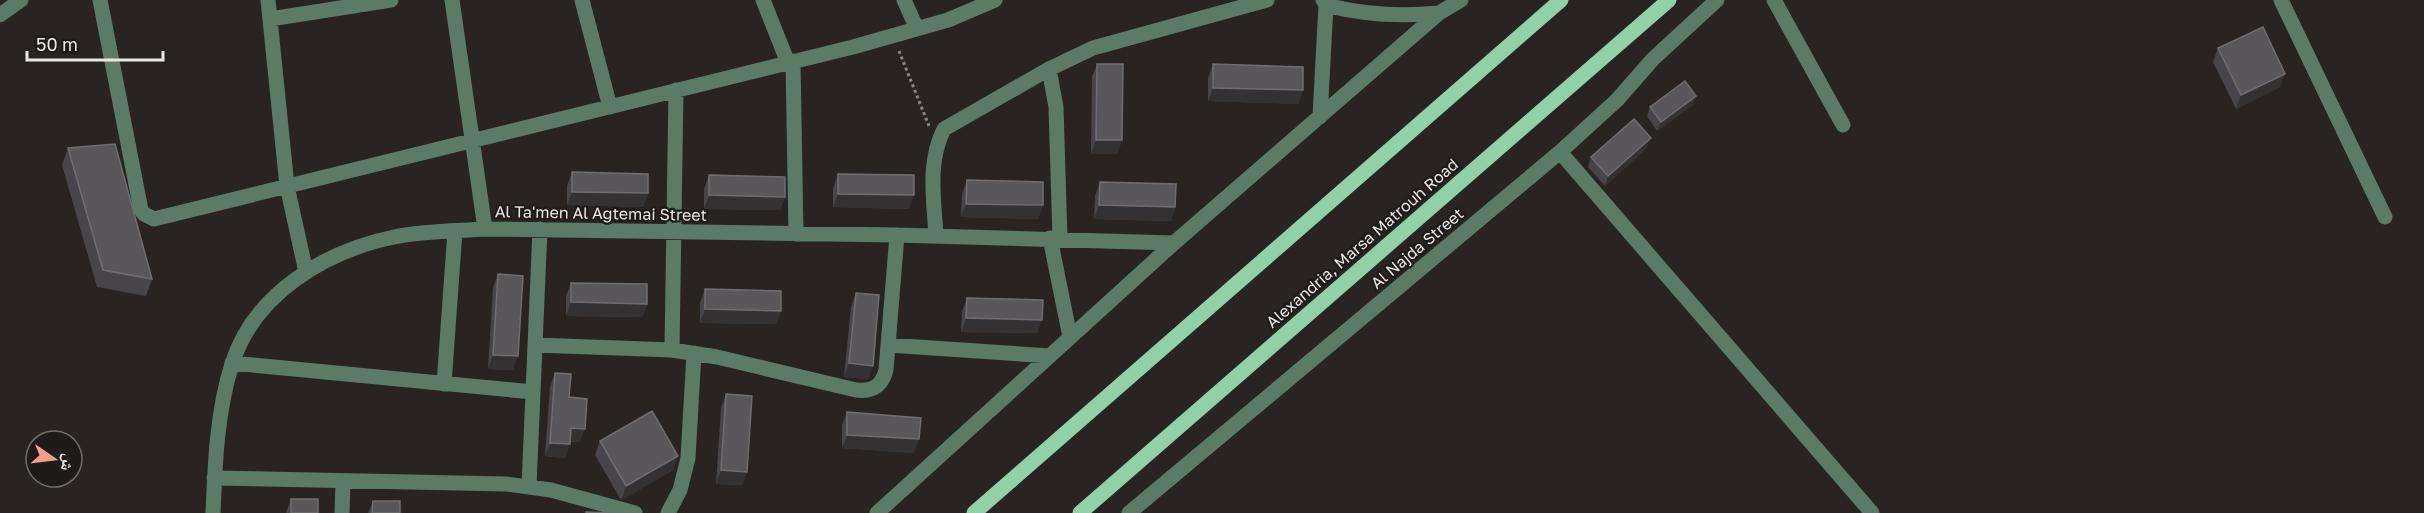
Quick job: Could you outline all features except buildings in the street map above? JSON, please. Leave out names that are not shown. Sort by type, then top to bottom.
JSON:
[{"type":"main road","points":[[974,513],[1561,0]]},
{"type":"main road","name":"Alexandria, Marsa Matrouh Road","points":[[1090,510],[1668,0]]},
{"type":"street","points":[[0,15],[21,0]]},
{"type":"street","points":[[100,0],[141,210],[154,219],[893,36],[948,20],[995,0]]},
{"type":"street","points":[[268,0],[287,186],[306,272]]},
{"type":"street","points":[[270,19],[391,0]]},
{"type":"street","points":[[452,0],[485,229]]},
{"type":"street","points":[[582,0],[610,107]]},
{"type":"street","points":[[762,0],[791,62],[796,234]]},
{"type":"street","points":[[904,0],[917,29]]},
{"type":"street","points":[[936,236],[933,159],[944,129],[1049,69],[1082,53],[1116,40],[1267,0]]},
{"type":"street","name":"Al Najda Street","points":[[1129,513],[1560,152],[1617,100],[1653,59],[1717,0]]},
{"type":"street","points":[[1774,0],[1843,125]]},
{"type":"street","points":[[2281,0],[2385,218]]},
{"type":"street","points":[[877,513],[1174,243],[1438,13],[1456,1]]},
{"type":"street","points":[[1320,117],[1324,3],[1348,11],[1393,16],[1438,13]]},
{"type":"street","points":[[1049,69],[1056,107],[1055,238],[1070,337]]},
{"type":"street","points":[[672,350],[676,90]]},
{"type":"street","points":[[1560,152],[1872,513]]},
{"type":"street","name":"Al Ta'men Al Agtemai Street","points":[[213,513],[214,478],[223,401],[232,363],[244,336],[261,311],[282,290],[306,272],[334,258],[393,237],[485,229],[540,229],[1055,238],[1174,243]]},
{"type":"street","points":[[529,486],[540,229]]},
{"type":"street","points":[[444,384],[455,231]]},
{"type":"street","points":[[535,345],[672,350],[694,353],[864,391],[879,385],[884,378],[897,235]]},
{"type":"street","points":[[888,345],[1050,356]]},
{"type":"street","points":[[668,513],[680,490],[688,458],[694,353]]},
{"type":"street","points":[[232,363],[533,392]]},
{"type":"street","points":[[214,478],[529,486],[572,495],[635,513]]},
{"type":"street","points":[[342,513],[343,482]]},
{"type":"path","points":[[893,36],[937,144]]}]
